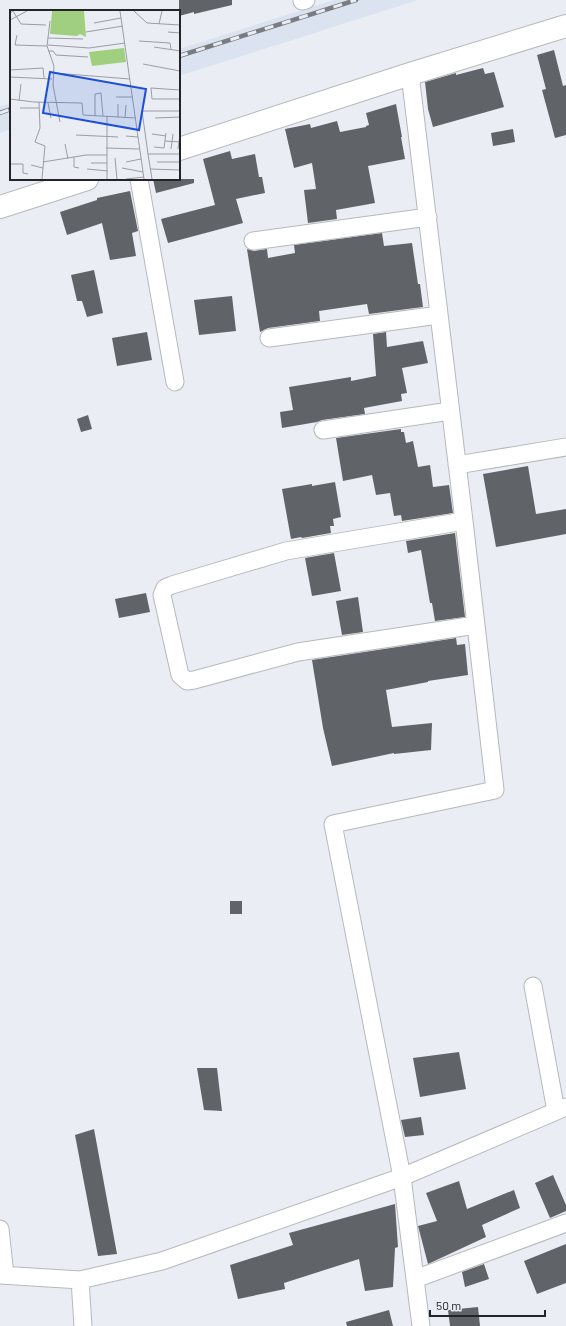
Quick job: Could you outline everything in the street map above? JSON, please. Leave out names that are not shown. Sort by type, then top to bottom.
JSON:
[{"type":"street","points":[[302,0],[306,0]]},
{"type":"street","points":[[180,149],[410,74],[566,26]]},
{"type":"street","points":[[410,74],[495,790],[334,824],[402,1177],[421,1326]]},
{"type":"street","points":[[0,207],[84,180]]},
{"type":"street","points":[[139,180],[175,382]]},
{"type":"street","points":[[254,241],[428,217]]},
{"type":"street","points":[[269,338],[439,315]]},
{"type":"street","points":[[322,430],[450,411]]},
{"type":"street","points":[[457,465],[566,447]]},
{"type":"street","points":[[464,521],[286,551],[172,585],[165,588],[162,595],[180,675],[187,680],[194,680],[298,652],[476,625]]},
{"type":"street","points":[[0,1229],[3,1275],[80,1280],[162,1261],[402,1177],[561,1109],[533,986]]},
{"type":"street","points":[[415,1279],[566,1223]]},
{"type":"street","points":[[80,1280],[83,1326]]},
{"type":"shaded area","points":[[334,0],[418,0],[180,76],[180,49]]},
{"type":"shaded area","points":[[10,103],[10,129],[0,133],[0,106]]},
{"type":"building","points":[[179,0],[232,0],[232,5],[194,14],[194,12],[180,16]]},
{"type":"building","points":[[554,50],[563,86],[566,85],[566,135],[555,138],[542,90],[546,89],[537,55]]},
{"type":"building","points":[[483,68],[485,74],[494,72],[504,107],[433,127],[428,109],[425,82],[456,73],[456,75]]},
{"type":"building","points":[[396,104],[405,159],[368,166],[375,203],[336,210],[337,219],[308,223],[304,190],[316,189],[312,163],[294,168],[285,129],[310,124],[311,128],[337,121],[340,132],[366,127],[369,125],[366,113]]},
{"type":"building","points":[[513,129],[515,142],[493,146],[491,133]]},
{"type":"building","points":[[230,151],[232,159],[255,154],[259,177],[262,177],[265,193],[236,199],[243,223],[168,243],[161,219],[215,205],[203,159]]},
{"type":"building","points":[[194,179],[194,183],[156,193],[153,180]]},
{"type":"building","points":[[130,191],[138,231],[132,233],[136,256],[110,260],[102,223],[67,235],[60,212],[97,200],[97,198]]},
{"type":"building","points":[[382,233],[384,246],[412,243],[423,307],[369,314],[367,304],[319,311],[320,321],[268,328],[260,332],[247,249],[254,251],[267,249],[268,258],[295,253],[294,245]]},
{"type":"building","points":[[94,270],[103,313],[87,317],[82,301],[77,301],[71,275]]},
{"type":"building","points":[[232,296],[236,331],[199,335],[194,300]]},
{"type":"building","points":[[147,332],[152,360],[117,366],[112,338]]},
{"type":"building","points":[[386,332],[387,347],[423,341],[428,363],[402,368],[407,393],[401,394],[402,401],[364,408],[365,414],[322,420],[282,428],[280,412],[293,410],[289,387],[351,377],[351,381],[376,376],[373,334]]},
{"type":"building","points":[[88,415],[92,429],[81,432],[77,419]]},
{"type":"building","points":[[401,429],[401,432],[404,432],[406,443],[413,441],[418,467],[430,465],[433,487],[449,485],[453,513],[402,521],[401,515],[394,516],[390,493],[376,495],[372,475],[343,481],[336,438]]},
{"type":"building","points":[[528,466],[536,514],[566,509],[566,534],[496,547],[483,474]]},
{"type":"building","points":[[335,482],[341,517],[333,519],[334,526],[330,526],[331,533],[291,539],[282,489]]},
{"type":"building","points":[[455,533],[465,617],[435,621],[432,603],[430,603],[421,550],[408,553],[406,541]]},
{"type":"building","points":[[334,553],[341,591],[312,596],[305,558]]},
{"type":"building","points":[[146,593],[150,612],[119,618],[115,599]]},
{"type":"building","points":[[358,597],[363,632],[342,635],[336,601]]},
{"type":"building","points":[[456,638],[457,645],[465,644],[468,675],[428,681],[386,690],[392,727],[432,723],[431,750],[394,753],[332,766],[323,728],[312,660]]},
{"type":"building","points":[[230,901],[242,901],[242,914],[230,914]]},
{"type":"building","points":[[459,1052],[466,1089],[420,1097],[413,1058]]},
{"type":"building","points":[[197,1068],[217,1068],[222,1111],[204,1110]]},
{"type":"building","points":[[421,1117],[424,1135],[405,1137],[401,1120]]},
{"type":"building","points":[[94,1129],[117,1254],[98,1256],[75,1135]]},
{"type":"building","points":[[553,1175],[566,1205],[566,1211],[550,1218],[535,1183]]},
{"type":"building","points":[[459,1181],[467,1209],[514,1190],[520,1208],[482,1225],[486,1237],[428,1264],[418,1226],[437,1221],[426,1193]]},
{"type":"building","points":[[395,1204],[398,1247],[395,1248],[393,1287],[365,1291],[359,1259],[284,1283],[285,1289],[238,1299],[230,1265],[293,1245],[289,1233]]},
{"type":"building","points":[[566,1244],[566,1283],[537,1294],[524,1261]]},
{"type":"building","points":[[484,1264],[489,1279],[465,1287],[462,1272]]},
{"type":"building","points":[[478,1307],[480,1326],[450,1326],[448,1310]]},
{"type":"building","points":[[389,1310],[393,1326],[347,1326],[346,1322]]},
{"type":"railway","points":[[180,56],[356,0]]},
{"type":"railway","points":[[0,113],[10,109]]}]
